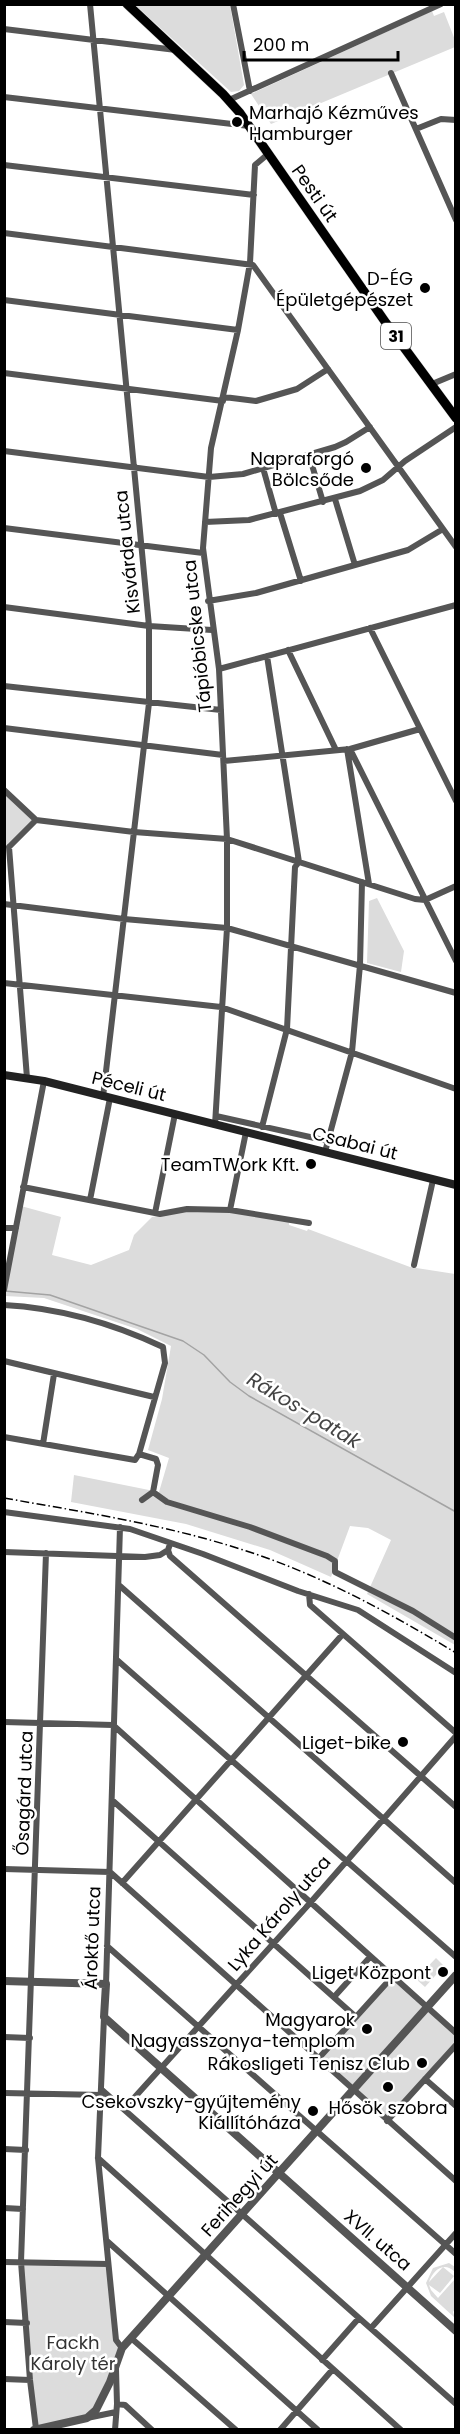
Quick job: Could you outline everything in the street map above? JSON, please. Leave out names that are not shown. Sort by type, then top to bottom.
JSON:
[{"type":"main road","name":"Pesti út","points":[[126,4],[229,100],[456,418]]},
{"type":"main road","name":"Péceli út","points":[[4,1075],[44,1081],[175,1114],[215,1120],[246,1132]]},
{"type":"main road","name":"Csabai út","points":[[246,1132],[456,1185]]},
{"type":"street","name":"Kisvárda utca","points":[[90,4],[107,177],[111,246],[149,626],[149,702],[115,996],[106,1097],[90,1200]]},
{"type":"street","points":[[233,4],[250,91]]},
{"type":"street","points":[[229,100],[438,5]]},
{"type":"street","points":[[4,29],[176,50]]},
{"type":"street","points":[[391,73],[452,203],[456,220]]},
{"type":"street","points":[[4,97],[249,126]]},
{"type":"street","points":[[416,129],[441,119],[456,120]]},
{"type":"street","name":"Tápióbicske utca","points":[[215,1120],[226,928],[227,839],[219,669],[203,553],[212,438],[224,399],[250,263],[255,165],[268,154]]},
{"type":"street","points":[[4,165],[254,195]]},
{"type":"street","points":[[4,233],[250,263],[256,268],[456,547]]},
{"type":"street","points":[[4,300],[238,330]]},
{"type":"street","points":[[4,373],[256,401],[297,389],[328,369]]},
{"type":"street","points":[[432,384],[456,374]]},
{"type":"street","points":[[4,451],[209,477],[229,476],[309,455],[346,442],[370,427]]},
{"type":"street","points":[[205,522],[235,522],[278,513],[335,499],[372,486],[405,461],[456,428]]},
{"type":"street","points":[[309,455],[323,502]]},
{"type":"street","points":[[263,468],[301,581]]},
{"type":"street","points":[[335,499],[355,565]]},
{"type":"street","points":[[4,528],[203,553]]},
{"type":"street","points":[[208,601],[256,593],[408,550],[443,529]]},
{"type":"street","points":[[219,669],[456,605]]},
{"type":"street","points":[[4,607],[149,626],[212,630]]},
{"type":"street","points":[[370,628],[456,801]]},
{"type":"street","points":[[288,650],[336,750]]},
{"type":"street","points":[[262,1126],[287,1029],[295,867],[299,862],[267,656]]},
{"type":"street","points":[[4,686],[221,710]]},
{"type":"street","points":[[4,728],[144,744],[224,758],[348,749],[420,729]]},
{"type":"street","points":[[325,1152],[352,1052],[366,883],[348,749]]},
{"type":"street","points":[[348,749],[456,962]]},
{"type":"street","points":[[4,790],[36,820],[134,832],[227,839],[415,899],[425,900],[456,886]]},
{"type":"street","points":[[27,1078],[14,905],[7,845],[36,820]]},
{"type":"street","points":[[4,904],[124,919],[226,928],[456,993]]},
{"type":"street","points":[[4,983],[221,1007],[456,1089]]},
{"type":"street","points":[[4,1290],[44,1081]]},
{"type":"street","points":[[155,1213],[175,1114]]},
{"type":"street","name":"Csabai út","points":[[215,1120],[262,1126],[328,1142]]},
{"type":"street","points":[[230,1210],[246,1132]]},
{"type":"street","points":[[414,1265],[433,1179]]},
{"type":"street","points":[[23,1187],[155,1213],[187,1209],[230,1210],[309,1223]]},
{"type":"street","points":[[4,1227],[16,1228]]},
{"type":"street","points":[[4,1305],[43,1307],[134,1334],[163,1347],[165,1363],[137,1457]]},
{"type":"street","points":[[4,1361],[154,1396]]},
{"type":"street","points":[[43,1444],[54,1374]]},
{"type":"street","points":[[4,1437],[156,1460],[158,1465],[153,1492],[142,1500]]},
{"type":"street","points":[[153,1492],[166,1502],[250,1527],[327,1556],[335,1561],[335,1572],[413,1611],[456,1638]]},
{"type":"street","points":[[4,1512],[120,1527],[169,1547],[358,1610],[456,1673]]},
{"type":"street","name":"Ároktő utca","points":[[120,1527],[120,1586],[98,2158],[116,2340],[122,2348]]},
{"type":"street","points":[[4,1552],[145,1557],[160,1555],[169,1547]]},
{"type":"street","points":[[169,1547],[170,1556],[456,1807]]},
{"type":"street","name":"Ősagárd utca","points":[[35,2429],[21,2262],[46,1553]]},
{"type":"street","points":[[120,1586],[456,1883]]},
{"type":"street","points":[[309,1594],[310,1605],[456,1735]]},
{"type":"street","points":[[122,1883],[342,1635]]},
{"type":"street","points":[[117,1660],[456,1957]]},
{"type":"street","points":[[4,1722],[113,1725],[456,2033]]},
{"type":"street","name":"Lyka Károly utca","points":[[124,2109],[274,1944],[456,1735]]},
{"type":"street","points":[[112,1800],[356,2017]]},
{"type":"street","points":[[4,1869],[110,1872],[456,2181]]},
{"type":"street","points":[[107,1946],[456,2254]]},
{"type":"street","points":[[334,1997],[370,1957]]},
{"type":"street","name":"Ferihegyi út","points":[[87,2418],[96,2410],[116,2368],[122,2348],[456,1975]]},
{"type":"street","points":[[318,2059],[393,1976]]},
{"type":"street","points":[[4,1981],[106,1984]]},
{"type":"street","name":"XVII. utca","points":[[104,2017],[456,2331]]},
{"type":"street","points":[[4,2037],[30,2038]]},
{"type":"street","points":[[387,2121],[456,2045]]},
{"type":"street","points":[[425,2079],[456,2106]]},
{"type":"street","points":[[4,2094],[102,2093],[124,2109],[456,2404]]},
{"type":"street","points":[[4,2150],[26,2150]]},
{"type":"street","points":[[98,2158],[401,2430]]},
{"type":"street","points":[[4,2208],[23,2209]]},
{"type":"street","points":[[371,2328],[456,2233]]},
{"type":"street","points":[[107,2241],[318,2430]]},
{"type":"street","points":[[4,2262],[108,2264]]},
{"type":"street","points":[[322,2360],[359,2318]]},
{"type":"street","points":[[4,2322],[27,2323]]},
{"type":"street","points":[[131,2338],[236,2430]]},
{"type":"street","points":[[115,2430],[116,2368]]},
{"type":"street","points":[[280,2430],[333,2369]]},
{"type":"street","points":[[4,2379],[30,2380]]},
{"type":"street","points":[[117,2404],[125,2405],[152,2430]]},
{"type":"street","points":[[35,2429],[116,2412]]},
{"type":"green space","points":[[135,5],[230,5],[244,85],[239,91],[231,92]]},
{"type":"green space","points":[[432,11],[434,16],[444,12],[455,40],[455,47],[271,124],[251,94]]},
{"type":"green space","points":[[4,790],[36,820],[9,847],[5,843]]},
{"type":"green space","points":[[377,898],[404,951],[401,972],[367,963],[369,901]]},
{"type":"green space","points":[[21,1206],[61,1217],[52,1255],[91,1265],[129,1250],[134,1235],[152,1217],[187,1211],[228,1212],[289,1221],[289,1225],[307,1231],[308,1229],[410,1267],[455,1274],[455,1645],[367,1594],[391,1540],[368,1528],[350,1526],[331,1577],[270,1550],[186,1524],[71,1502],[74,1475],[159,1492],[169,1458],[148,1450],[162,1399],[171,1346],[137,1329],[44,1298],[5,1296],[4,1272]]},
{"type":"green space","points":[[436,1958],[444,1966],[425,1987],[416,1979]]},
{"type":"green space","points":[[393,1976],[455,2033],[455,2045],[387,2121],[318,2059]]},
{"type":"green space","name":"Fackh Károly tér","points":[[21,2262],[108,2264],[116,2340],[122,2348],[92,2414],[36,2429]]},
{"type":"green space","points":[[449,2263],[455,2267],[455,2272],[443,2267],[454,2276],[440,2293],[429,2285],[438,2298],[455,2279],[455,2309],[453,2312],[455,2318],[431,2296],[426,2283],[433,2268]],"holes":[[[443,2267],[429,2282],[433,2274]]]},
{"type":"waterway","name":"Rákos-patak","points":[[5,1291],[50,1295],[183,1341],[204,1355],[230,1382],[249,1396],[456,1512]]},
{"type":"railway","points":[[4,1498],[151,1525],[237,1548],[294,1569],[350,1594],[456,1653]]},
{"type":"place","name":"Marhajó Kézműves Hamburger","points":[[237,122]]},
{"type":"place","name":"D-ÉG Épületgépészet","points":[[425,288]]},
{"type":"place","name":"Napraforgó Bölcsőde","points":[[366,468]]},
{"type":"place","name":"TeamTWork Kft.","points":[[311,1164]]},
{"type":"place","name":"Liget-bike","points":[[403,1742]]},
{"type":"place","name":"Liget Központ","points":[[443,1972]]},
{"type":"place","name":"Magyarok Nagyasszonya-templom","points":[[367,2029]]},
{"type":"place","name":"Rákosligeti Tenisz Club","points":[[422,2063]]},
{"type":"place","name":"Hősök szobra","points":[[388,2087]]},
{"type":"place","name":"Csekovszky-gyűjtemény Kiállítóháza","points":[[313,2111]]}]
